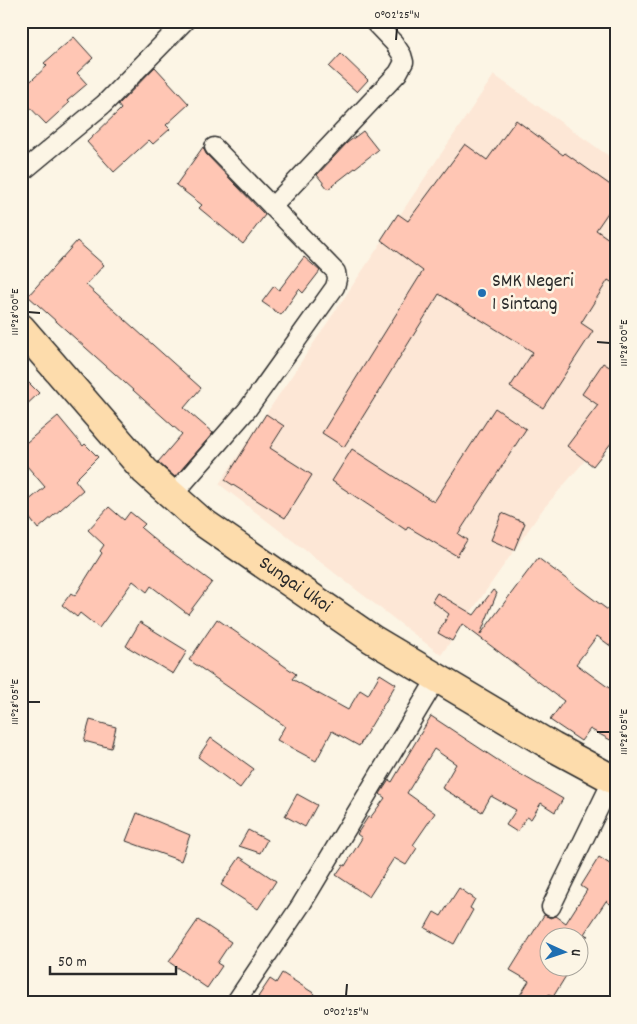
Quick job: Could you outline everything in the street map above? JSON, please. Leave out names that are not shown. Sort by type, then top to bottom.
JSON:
[{"type":"highway","name":"Sungai Ukoi","points":[[21,328],[145,470],[201,521],[372,639],[553,747],[614,780]]},
{"type":"street","points":[[21,173],[104,104],[185,21]]},
{"type":"street","points":[[272,207],[401,68],[404,62],[402,55],[373,21]]},
{"type":"street","points":[[173,495],[247,410],[337,279],[336,272],[214,147]]},
{"type":"street","points":[[235,1003],[301,905],[437,678]]},
{"type":"street","points":[[551,907],[614,780]]},
{"type":"shaded area","name":"SMK Negeri 1 Sintang","points":[[494,75],[616,161],[616,425],[543,509],[441,655],[219,484]]},
{"type":"building","points":[[74,37],[93,58],[77,73],[87,84],[67,101],[69,103],[46,124],[21,98],[21,90],[47,66],[44,63]]},
{"type":"building","points":[[341,54],[368,80],[357,92],[329,67]]},
{"type":"building","points":[[155,67],[189,104],[166,125],[170,129],[153,144],[149,140],[114,172],[87,142],[121,109],[118,105]]},
{"type":"building","points":[[516,120],[563,155],[565,153],[616,189],[616,201],[596,230],[616,244],[616,285],[608,280],[581,323],[593,331],[543,408],[510,387],[533,352],[439,294],[344,447],[322,433],[423,271],[381,240],[398,214],[408,221],[465,144],[487,160]]},
{"type":"building","points":[[363,131],[378,150],[328,189],[317,175],[347,143]]},
{"type":"building","points":[[203,147],[206,154],[265,215],[243,244],[199,208],[202,205],[176,185]]},
{"type":"building","points":[[77,241],[104,265],[86,285],[201,388],[184,408],[213,433],[175,477],[158,462],[182,434],[28,296]]},
{"type":"building","points":[[304,257],[320,271],[303,293],[299,289],[281,315],[262,302],[274,286],[279,290]]},
{"type":"building","points":[[603,363],[616,371],[616,437],[593,466],[567,446],[598,405],[582,394]]},
{"type":"building","points":[[21,375],[39,393],[21,410]]},
{"type":"building","points":[[495,408],[526,429],[458,534],[467,540],[457,556],[408,527],[406,530],[332,481],[352,449],[434,502]]},
{"type":"building","points":[[266,414],[284,426],[270,448],[312,475],[285,518],[225,480]]},
{"type":"building","points":[[58,416],[83,446],[85,444],[98,457],[75,480],[83,490],[38,529],[21,507],[45,487],[21,459],[21,447]]},
{"type":"building","points":[[109,507],[124,520],[130,512],[145,524],[141,528],[212,582],[188,614],[151,586],[147,592],[133,581],[99,628],[80,613],[77,617],[62,605],[71,593],[75,596],[102,553],[100,551],[104,545],[88,530]]},
{"type":"building","points":[[502,513],[525,523],[514,550],[491,540]]},
{"type":"building","points":[[538,558],[616,616],[616,650],[597,636],[576,664],[616,693],[616,743],[590,729],[581,741],[550,720],[564,701],[462,624],[452,641],[438,633],[449,614],[432,601],[437,593],[474,615],[493,590],[497,593],[480,635]]},
{"type":"building","points":[[217,619],[296,674],[292,679],[348,710],[360,690],[368,695],[380,674],[396,684],[359,746],[332,731],[316,761],[277,740],[285,726],[189,660]]},
{"type":"building","points":[[140,622],[187,651],[173,674],[126,646]]},
{"type":"building","points":[[431,716],[508,767],[563,799],[555,812],[541,803],[531,819],[527,817],[517,832],[506,825],[516,810],[491,796],[482,812],[442,788],[456,764],[434,749],[407,793],[435,813],[413,845],[417,848],[406,865],[394,858],[369,897],[336,875],[343,865],[345,866],[362,838],[357,834],[368,817],[370,818],[385,798],[380,794],[389,780],[392,782]]},
{"type":"building","points":[[90,720],[116,727],[111,748],[84,741]]},
{"type":"building","points":[[211,738],[254,769],[240,788],[198,757]]},
{"type":"building","points":[[297,794],[317,805],[305,827],[285,816]]},
{"type":"building","points":[[137,813],[190,835],[181,861],[126,841]]},
{"type":"building","points":[[248,830],[267,840],[260,853],[239,846]]},
{"type":"building","points":[[240,857],[276,881],[258,909],[221,885]]},
{"type":"building","points":[[599,857],[616,868],[616,908],[606,901],[589,926],[540,926],[540,976],[566,976],[553,997],[549,994],[543,1003],[515,1003],[529,981],[510,970],[544,915],[551,918],[556,916],[566,923],[587,890],[581,886]]},
{"type":"building","points":[[459,888],[475,899],[470,908],[473,910],[454,944],[425,928],[434,912],[441,916]]},
{"type":"building","points":[[198,920],[231,942],[217,963],[222,966],[207,988],[169,962]]},
{"type":"building","points":[[282,973],[315,994],[310,1003],[267,1003],[258,997],[270,979],[276,983]]},
{"type":"place","name":"SMK Negeri 1 Sintang","points":[[482,293]]}]
